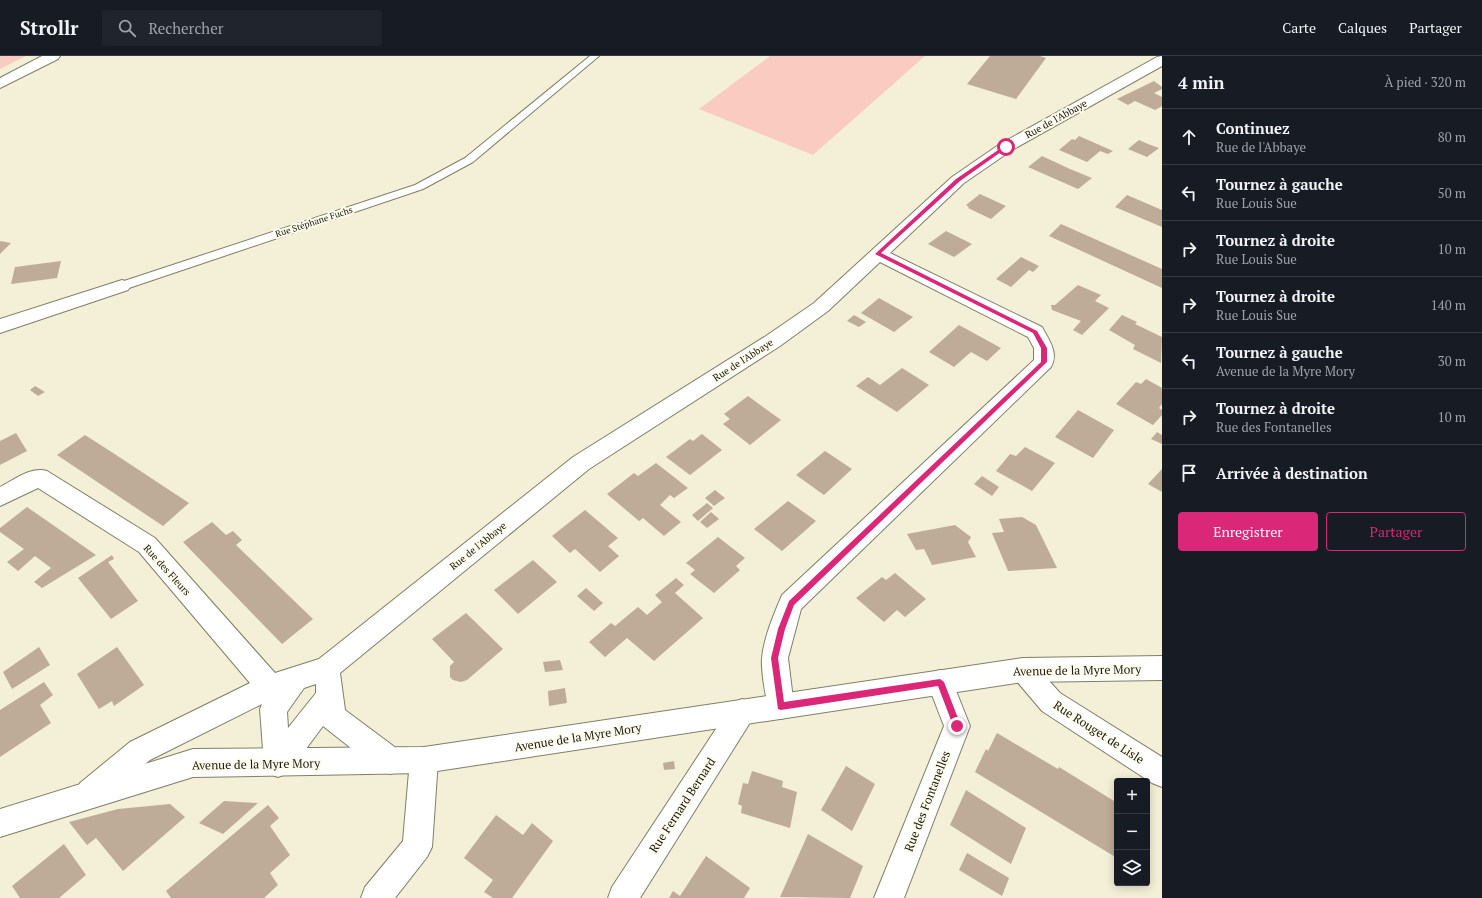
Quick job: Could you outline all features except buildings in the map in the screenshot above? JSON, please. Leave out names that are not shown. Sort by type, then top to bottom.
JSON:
[{"type":"street","points":[[0,84],[54,56]]},
{"type":"street","name":"Rue de l'Abbaye","points":[[86,796],[140,751],[270,687],[327,668],[582,463],[773,341],[821,307],[964,175],[1006,147],[1162,60]]},
{"type":"street","points":[[781,706],[774,658],[791,603],[1044,362],[1044,348],[1035,332],[878,254]]},
{"type":"street","name":"Rue Stéphane Fuchs","points":[[0,326],[122,286]]},
{"type":"street","name":"Rue des Fleurs","points":[[0,497],[39,477],[147,545],[270,687]]},
{"type":"street","points":[[327,668],[332,716],[390,761]]},
{"type":"street","name":"Avenue de la Myre Mory","points":[[0,823],[193,764],[424,760],[1023,670],[1162,668]]},
{"type":"street","name":"Rue Rouget de Lisle","points":[[1023,670],[1051,702],[1162,773]]},
{"type":"street","points":[[278,763],[273,709],[295,679]]},
{"type":"street","name":"Rue des Fontanelles","points":[[889,898],[957,726],[940,682]]},
{"type":"street","points":[[278,763],[330,696]]},
{"type":"street","name":"Rue Fernard Bernard","points":[[623,898],[742,712]]},
{"type":"street","points":[[376,898],[417,847],[424,760]]},
{"type":"lane","name":"Rue Stéphane Fuchs","points":[[122,286],[419,187],[469,160],[595,56]]},
{"type":"shaded area","points":[[0,56],[26,56],[0,69]]},
{"type":"shaded area","points":[[770,56],[925,56],[813,155],[699,109]]},
{"type":"route","points":[[957,726],[940,682],[781,706],[774,658],[791,603],[1044,362],[1044,348],[1035,332],[878,254],[958,180],[1006,147]]}]
